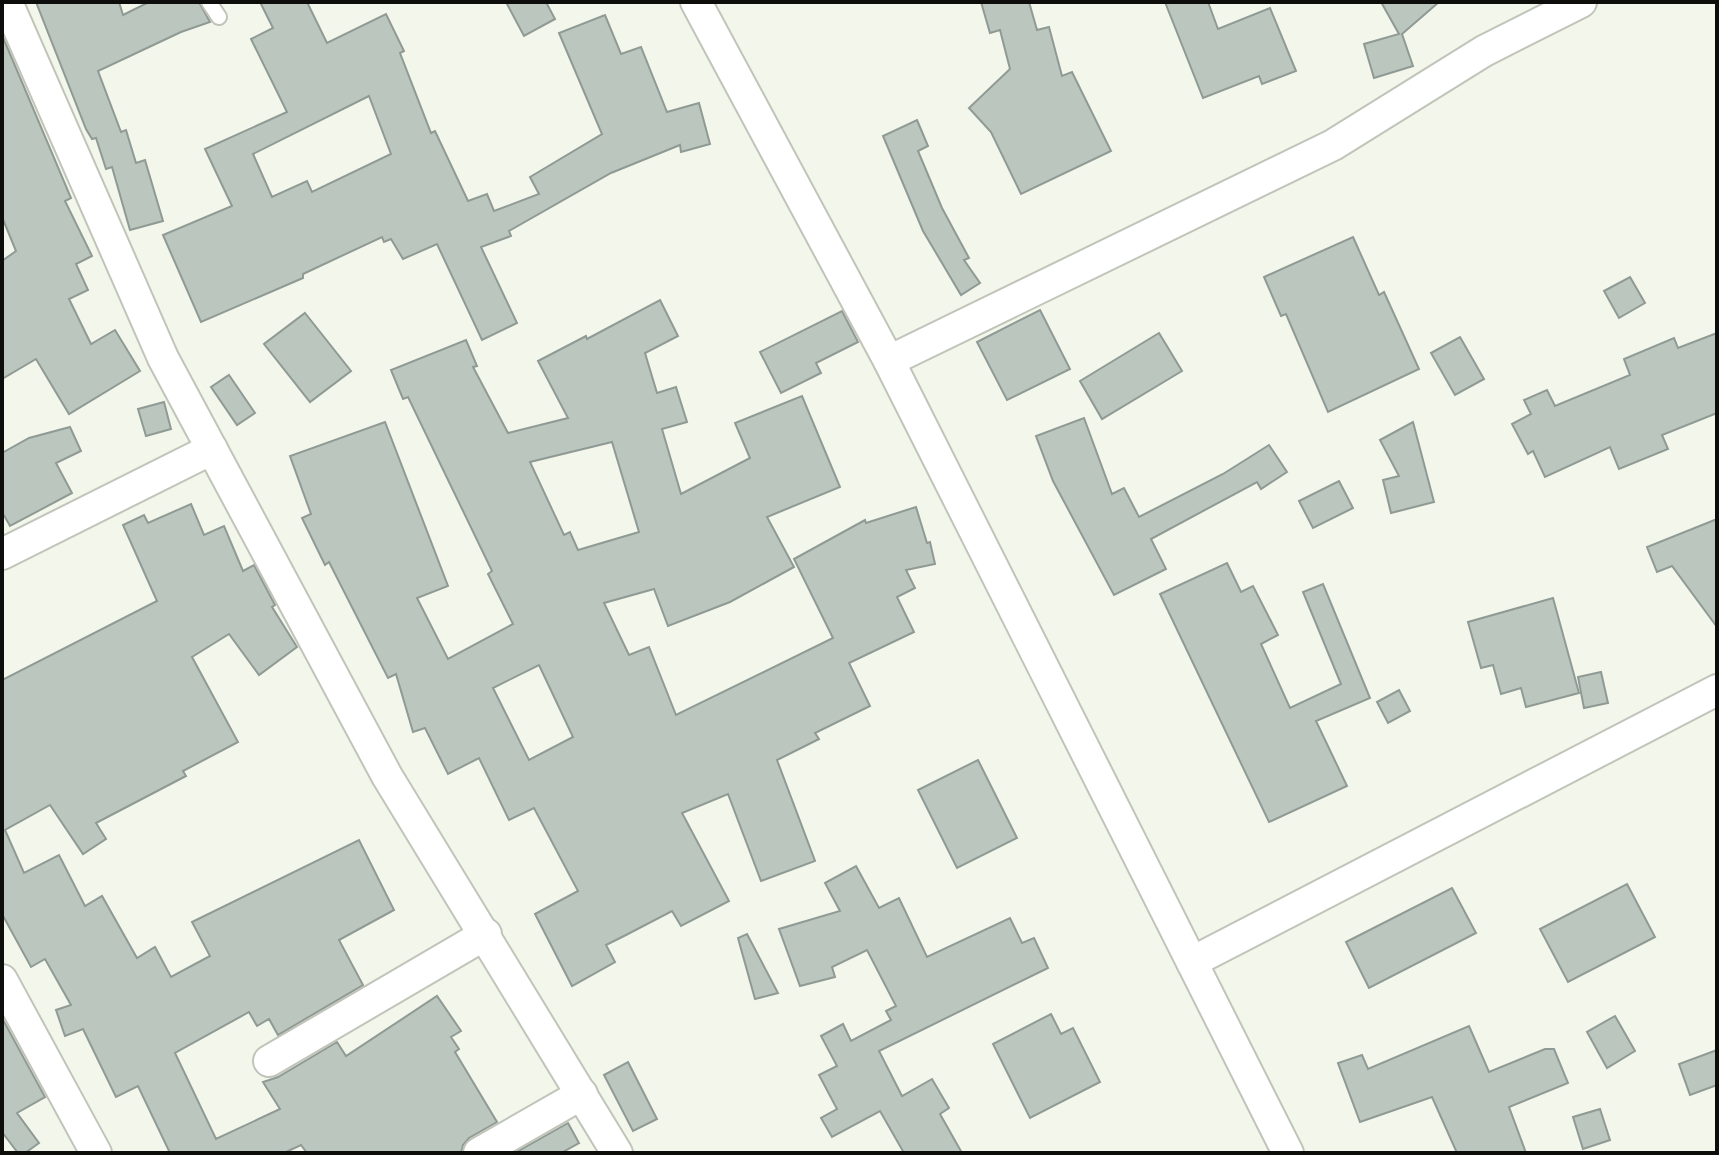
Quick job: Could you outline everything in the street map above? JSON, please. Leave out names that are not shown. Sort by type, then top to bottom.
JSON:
[{"type":"street","points":[[7,2],[163,358],[387,776],[617,1153]]},
{"type":"street","points":[[696,2],[889,361],[1288,1153]]},
{"type":"street","points":[[889,361],[1333,145],[1484,51],[1581,2]]},
{"type":"street","points":[[2,554],[212,449]]},
{"type":"street","points":[[1192,962],[1717,690]]},
{"type":"street","points":[[269,1061],[486,934]]},
{"type":"street","points":[[2,980],[96,1153]]},
{"type":"street","points":[[479,1153],[582,1094]]},
{"type":"lane","points":[[209,2],[219,17]]},
{"type":"building","points":[[36,2],[119,2],[123,15],[149,2],[199,2],[210,22],[181,32],[98,71],[121,132],[126,130],[136,163],[145,160],[163,221],[130,230],[112,167],[106,169],[96,138],[92,139],[86,129]]},
{"type":"building","points":[[260,2],[307,2],[327,43],[386,14],[404,51],[400,53],[431,133],[435,131],[468,201],[487,194],[494,211],[539,194],[530,177],[602,134],[559,33],[605,15],[621,54],[641,47],[667,112],[699,103],[710,144],[681,152],[680,145],[611,173],[509,231],[511,236],[481,247],[517,323],[482,340],[437,244],[403,259],[391,239],[384,242],[382,237],[303,274],[303,278],[201,322],[163,235],[232,206],[205,149],[287,112],[251,39],[273,28]],"holes":[[[369,96],[391,154],[312,192],[307,181],[272,197],[253,154]]]},
{"type":"building","points":[[506,2],[546,2],[555,19],[524,36]]},
{"type":"building","points":[[981,2],[1029,2],[1037,30],[1049,27],[1062,76],[1072,72],[1111,151],[1021,194],[991,132],[969,108],[1010,69],[1000,30],[990,33]]},
{"type":"building","points":[[1165,2],[1208,2],[1218,29],[1270,8],[1296,71],[1262,84],[1259,76],[1203,98]]},
{"type":"building","points":[[1381,2],[1439,2],[1402,34],[1413,66],[1374,78],[1364,44],[1399,34]]},
{"type":"building","points":[[2,35],[71,198],[65,201],[92,256],[76,264],[88,290],[69,299],[91,344],[115,330],[140,371],[69,414],[36,359],[2,379],[2,261],[16,251],[2,217]]},
{"type":"building","points":[[917,120],[928,146],[918,151],[942,208],[969,258],[964,260],[980,283],[961,295],[923,231],[883,136]]},
{"type":"building","points":[[1353,237],[1379,295],[1384,292],[1419,369],[1328,412],[1286,314],[1281,316],[1264,277]]},
{"type":"building","points":[[1630,277],[1645,303],[1619,318],[1604,291]]},
{"type":"building","points":[[660,300],[678,336],[645,353],[657,393],[676,387],[687,422],[662,429],[681,494],[750,458],[735,423],[802,396],[840,487],[767,517],[794,567],[730,602],[668,626],[654,589],[604,603],[629,655],[649,647],[676,715],[833,638],[794,559],[865,520],[866,523],[916,507],[935,564],[906,570],[915,588],[897,597],[914,632],[849,663],[870,706],[815,733],[819,739],[777,760],[815,861],[761,881],[728,794],[682,813],[729,901],[681,926],[672,911],[606,945],[615,962],[572,986],[535,914],[578,891],[534,808],[509,820],[479,758],[448,774],[425,728],[413,732],[396,674],[388,678],[329,562],[325,565],[302,518],[311,514],[290,456],[385,422],[448,586],[417,598],[448,659],[513,624],[488,574],[492,571],[408,397],[403,399],[391,370],[466,340],[477,366],[473,367],[508,433],[568,418],[538,361],[586,336],[587,339]],"holes":[[[612,442],[639,532],[578,550],[570,532],[564,535],[530,462]],[[539,665],[573,737],[529,760],[493,688]]]},
{"type":"building","points":[[1040,310],[1070,369],[1007,400],[977,342]]},
{"type":"building","points":[[842,311],[858,342],[816,363],[821,373],[781,393],[760,352]]},
{"type":"building","points":[[305,313],[351,371],[310,402],[264,344]]},
{"type":"building","points":[[1159,333],[1182,371],[1102,419],[1080,381]]},
{"type":"building","points":[[1717,333],[1717,413],[1662,435],[1668,449],[1619,469],[1610,447],[1545,477],[1533,451],[1528,454],[1512,424],[1531,414],[1524,400],[1547,390],[1555,406],[1630,375],[1624,359],[1674,338],[1678,348]]},
{"type":"building","points":[[1460,337],[1484,379],[1455,395],[1431,353]]},
{"type":"building","points":[[229,375],[255,413],[237,425],[211,387]]},
{"type":"building","points":[[164,402],[171,429],[146,436],[138,409]]},
{"type":"building","points":[[1084,418],[1112,494],[1124,488],[1139,517],[1223,474],[1269,445],[1287,472],[1261,489],[1257,482],[1151,539],[1166,569],[1114,595],[1053,481],[1036,436]]},
{"type":"building","points":[[1413,422],[1434,502],[1391,513],[1383,480],[1399,476],[1380,440]]},
{"type":"building","points":[[70,427],[81,451],[56,463],[72,493],[10,526],[2,512],[2,453],[29,438]]},
{"type":"building","points":[[1339,481],[1353,508],[1313,528],[1299,501]]},
{"type":"building","points":[[191,504],[204,535],[224,526],[243,571],[254,565],[275,605],[272,607],[297,647],[259,675],[229,634],[192,657],[238,742],[183,771],[186,776],[96,823],[106,839],[83,854],[50,805],[5,830],[24,873],[59,855],[85,906],[102,896],[137,958],[155,947],[171,977],[210,956],[192,922],[359,840],[394,910],[339,940],[363,985],[278,1035],[269,1019],[257,1026],[249,1012],[175,1053],[216,1139],[280,1109],[263,1082],[278,1077],[337,1042],[346,1056],[437,996],[461,1031],[451,1037],[459,1049],[455,1052],[497,1122],[469,1138],[461,1153],[307,1153],[301,1145],[284,1153],[170,1153],[138,1086],[116,1097],[83,1029],[65,1036],[56,1010],[71,1005],[45,959],[31,967],[2,914],[2,680],[157,601],[123,525],[144,515],[148,523]]},
{"type":"building","points":[[1717,519],[1717,627],[1672,566],[1657,572],[1647,547]]},
{"type":"building","points":[[1227,563],[1241,592],[1253,586],[1278,635],[1261,644],[1290,708],[1341,684],[1303,592],[1323,584],[1370,698],[1316,721],[1347,786],[1269,822],[1160,594]]},
{"type":"building","points":[[1553,598],[1579,693],[1526,707],[1521,688],[1501,694],[1493,665],[1481,668],[1468,622]]},
{"type":"building","points":[[1601,672],[1608,703],[1584,708],[1578,677]]},
{"type":"building","points":[[1399,690],[1410,711],[1388,723],[1377,702]]},
{"type":"building","points":[[978,760],[1017,838],[957,868],[918,790]]},
{"type":"building","points":[[856,866],[879,908],[899,898],[927,957],[1010,918],[1022,943],[1034,938],[1048,968],[879,1051],[902,1096],[932,1079],[949,1108],[940,1114],[962,1153],[904,1153],[880,1111],[832,1137],[821,1118],[837,1109],[819,1075],[837,1066],[821,1036],[843,1024],[851,1041],[891,1020],[886,1011],[896,1006],[867,950],[832,967],[835,977],[800,986],[779,929],[840,911],[825,883]]},
{"type":"building","points":[[1627,884],[1655,937],[1568,982],[1540,929]]},
{"type":"building","points":[[1452,888],[1476,933],[1369,988],[1346,942]]},
{"type":"building","points":[[747,934],[778,993],[755,999],[738,938]]},
{"type":"building","points":[[1051,1014],[1061,1034],[1073,1028],[1100,1082],[1030,1118],[993,1044]]},
{"type":"building","points":[[1615,1016],[1635,1051],[1607,1068],[1587,1032]]},
{"type":"building","points":[[2,1018],[45,1097],[17,1113],[39,1143],[25,1153],[18,1153],[2,1132]]},
{"type":"building","points":[[1469,1026],[1489,1072],[1545,1049],[1554,1049],[1568,1083],[1509,1107],[1526,1153],[1457,1153],[1432,1097],[1360,1122],[1338,1063],[1362,1055],[1368,1069]]},
{"type":"building","points":[[1717,1050],[1717,1085],[1690,1095],[1679,1064]]},
{"type":"building","points":[[628,1062],[657,1119],[633,1131],[604,1075]]},
{"type":"building","points":[[1600,1109],[1610,1140],[1583,1149],[1573,1117]]},
{"type":"building","points":[[568,1123],[579,1143],[561,1153],[515,1153]]}]
